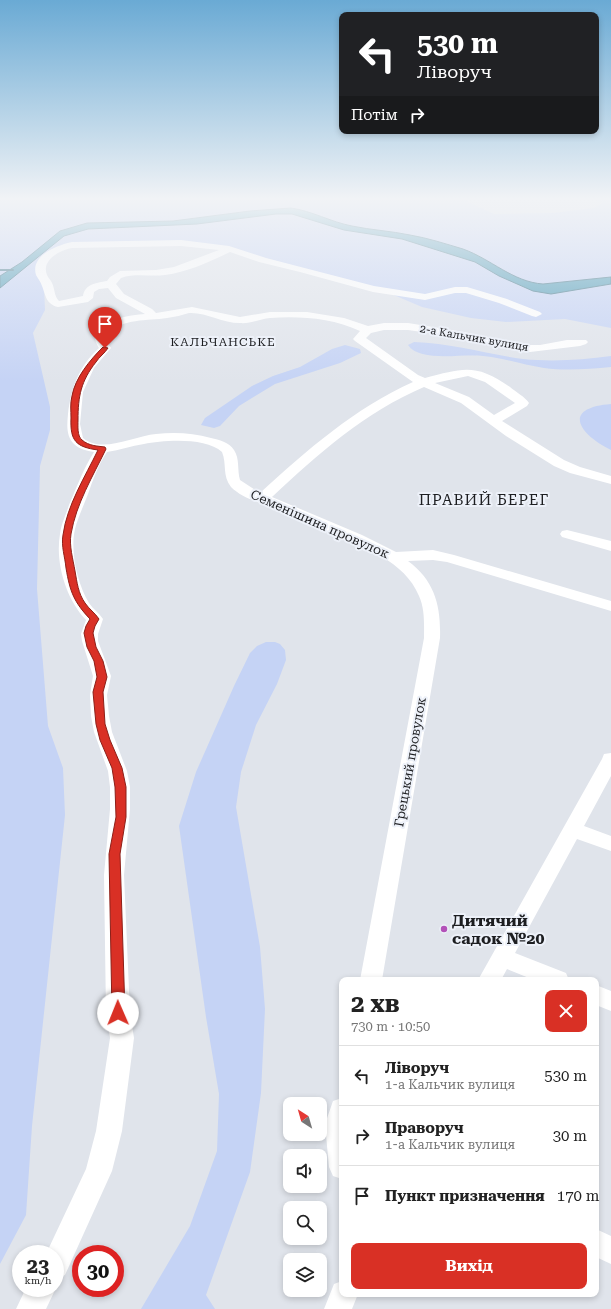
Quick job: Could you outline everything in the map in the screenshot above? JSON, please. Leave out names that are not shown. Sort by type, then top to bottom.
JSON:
[{"type":"street","points":[[44,260],[41,265],[41,275],[46,280],[52,301],[58,304],[84,300],[88,298],[89,291],[92,288],[111,284],[114,279],[123,274],[156,274],[197,264],[205,260]]},
{"type":"street","points":[[269,260],[373,289],[424,297],[453,291],[467,290],[503,301],[536,314]]},
{"type":"street","points":[[111,284],[120,296],[148,311],[153,316]]},
{"type":"street","name":"2-а Кальчик вулиця","points":[[103,449],[89,447],[76,438],[74,428],[75,397],[78,387],[93,361],[105,348],[102,344],[100,336],[105,328],[128,320],[192,310],[238,320],[270,315],[306,315],[328,318],[366,330],[380,327],[411,327],[454,333],[526,348],[552,348],[582,342]]},
{"type":"street","points":[[366,330],[361,334],[359,339],[361,341],[422,382],[465,400],[511,433],[566,467],[611,480]]},
{"type":"street","points":[[262,499],[312,455],[356,420],[390,397],[422,382],[444,376],[471,372],[487,379],[523,402],[494,420]]},
{"type":"street","name":"Семенішина провулок","points":[[103,449],[148,439],[170,438],[189,438],[221,445],[229,451],[231,455],[233,479],[236,484],[248,492],[361,539],[394,557],[433,555],[448,558],[611,606]]},
{"type":"street","points":[[64,1246],[99,1170],[114,1101],[122,1038],[118,1013],[114,875],[114,854],[121,817],[120,787],[117,768],[105,740],[101,724],[98,692],[102,677],[99,661],[92,647],[88,633],[90,626],[95,619],[82,605],[77,596],[74,587],[67,545],[67,534],[74,511],[83,488],[103,449]]},
{"type":"street","points":[[567,534],[611,546]]},
{"type":"street","name":"Грецький провулок","points":[[372,977],[434,623],[433,608],[428,594],[412,572],[394,557]]},
{"type":"street","points":[[491,977],[611,759]]},
{"type":"street","points":[[572,829],[611,844]]},
{"type":"street","points":[[501,957],[551,977]]},
{"type":"street","points":[[599,996],[611,1001]]},
{"type":"street","points":[[339,1120],[339,1135]]},
{"type":"street","points":[[599,1244],[611,1250]]},
{"type":"street","points":[[30,1309],[37,1297]]},
{"type":"street","points":[[338,1309],[343,1297]]},
{"type":"shaded area","points":[[0,260],[25,260],[22,262],[0,276]]},
{"type":"shaded area","points":[[24,260],[34,260],[0,288],[0,276]]},
{"type":"shaded area","points":[[34,260],[47,260],[44,287],[45,310],[33,333],[50,407],[50,430],[40,466],[37,589],[48,726],[63,768],[65,815],[32,1126],[26,1215],[0,1264],[0,288]]},
{"type":"shaded area","points":[[273,260],[469,260],[520,286],[551,294],[611,284],[611,328],[565,319],[506,322],[471,318],[422,307],[382,290]]},
{"type":"shaded area","points":[[469,260],[487,260],[512,275],[543,284],[611,277],[611,284],[551,294],[533,291],[499,276]]},
{"type":"shaded area","points":[[486,260],[611,260],[611,277],[543,284],[522,281]]},
{"type":"shaded area","points":[[414,342],[455,346],[509,357],[534,360],[589,359],[611,356],[611,367],[552,369],[475,355],[432,356],[414,351],[408,345]]},
{"type":"shaded area","points":[[345,345],[360,349],[361,353],[340,363],[275,384],[239,406],[220,426],[214,428],[201,425],[205,418],[252,386],[273,376],[300,367],[332,349]]},
{"type":"shaded area","points":[[611,404],[611,450],[590,437],[580,422],[581,416],[585,411],[595,406]]},
{"type":"shaded area","points":[[266,642],[275,642],[280,644],[285,650],[286,660],[277,684],[256,725],[241,772],[236,807],[260,947],[265,1009],[261,1093],[250,1172],[206,1295],[215,1309],[141,1309],[190,1226],[217,1151],[219,1094],[206,1017],[179,826],[196,772],[234,686],[250,653],[257,646]]},
{"type":"waterway","points":[[0,270],[13,270]]},
{"type":"place","name":"Дитячий садок №20","points":[[444,929]]},
{"type":"district","name":"КАЛЬЧАНСЬКЕ","points":[[223,342]]},
{"type":"district","name":"ПРАВИЙ БЕРЕГ","points":[[484,500]]},
{"type":"route","points":[[105,348],[93,361],[78,387],[75,397],[74,433],[76,438],[84,445],[103,449],[100,452],[83,488],[74,511],[67,534],[67,545],[74,587],[77,596],[82,605],[95,619],[90,626],[88,633],[92,647],[99,661],[102,677],[98,692],[101,724],[105,740],[117,768],[120,787],[121,817],[114,854],[118,1013]]}]
